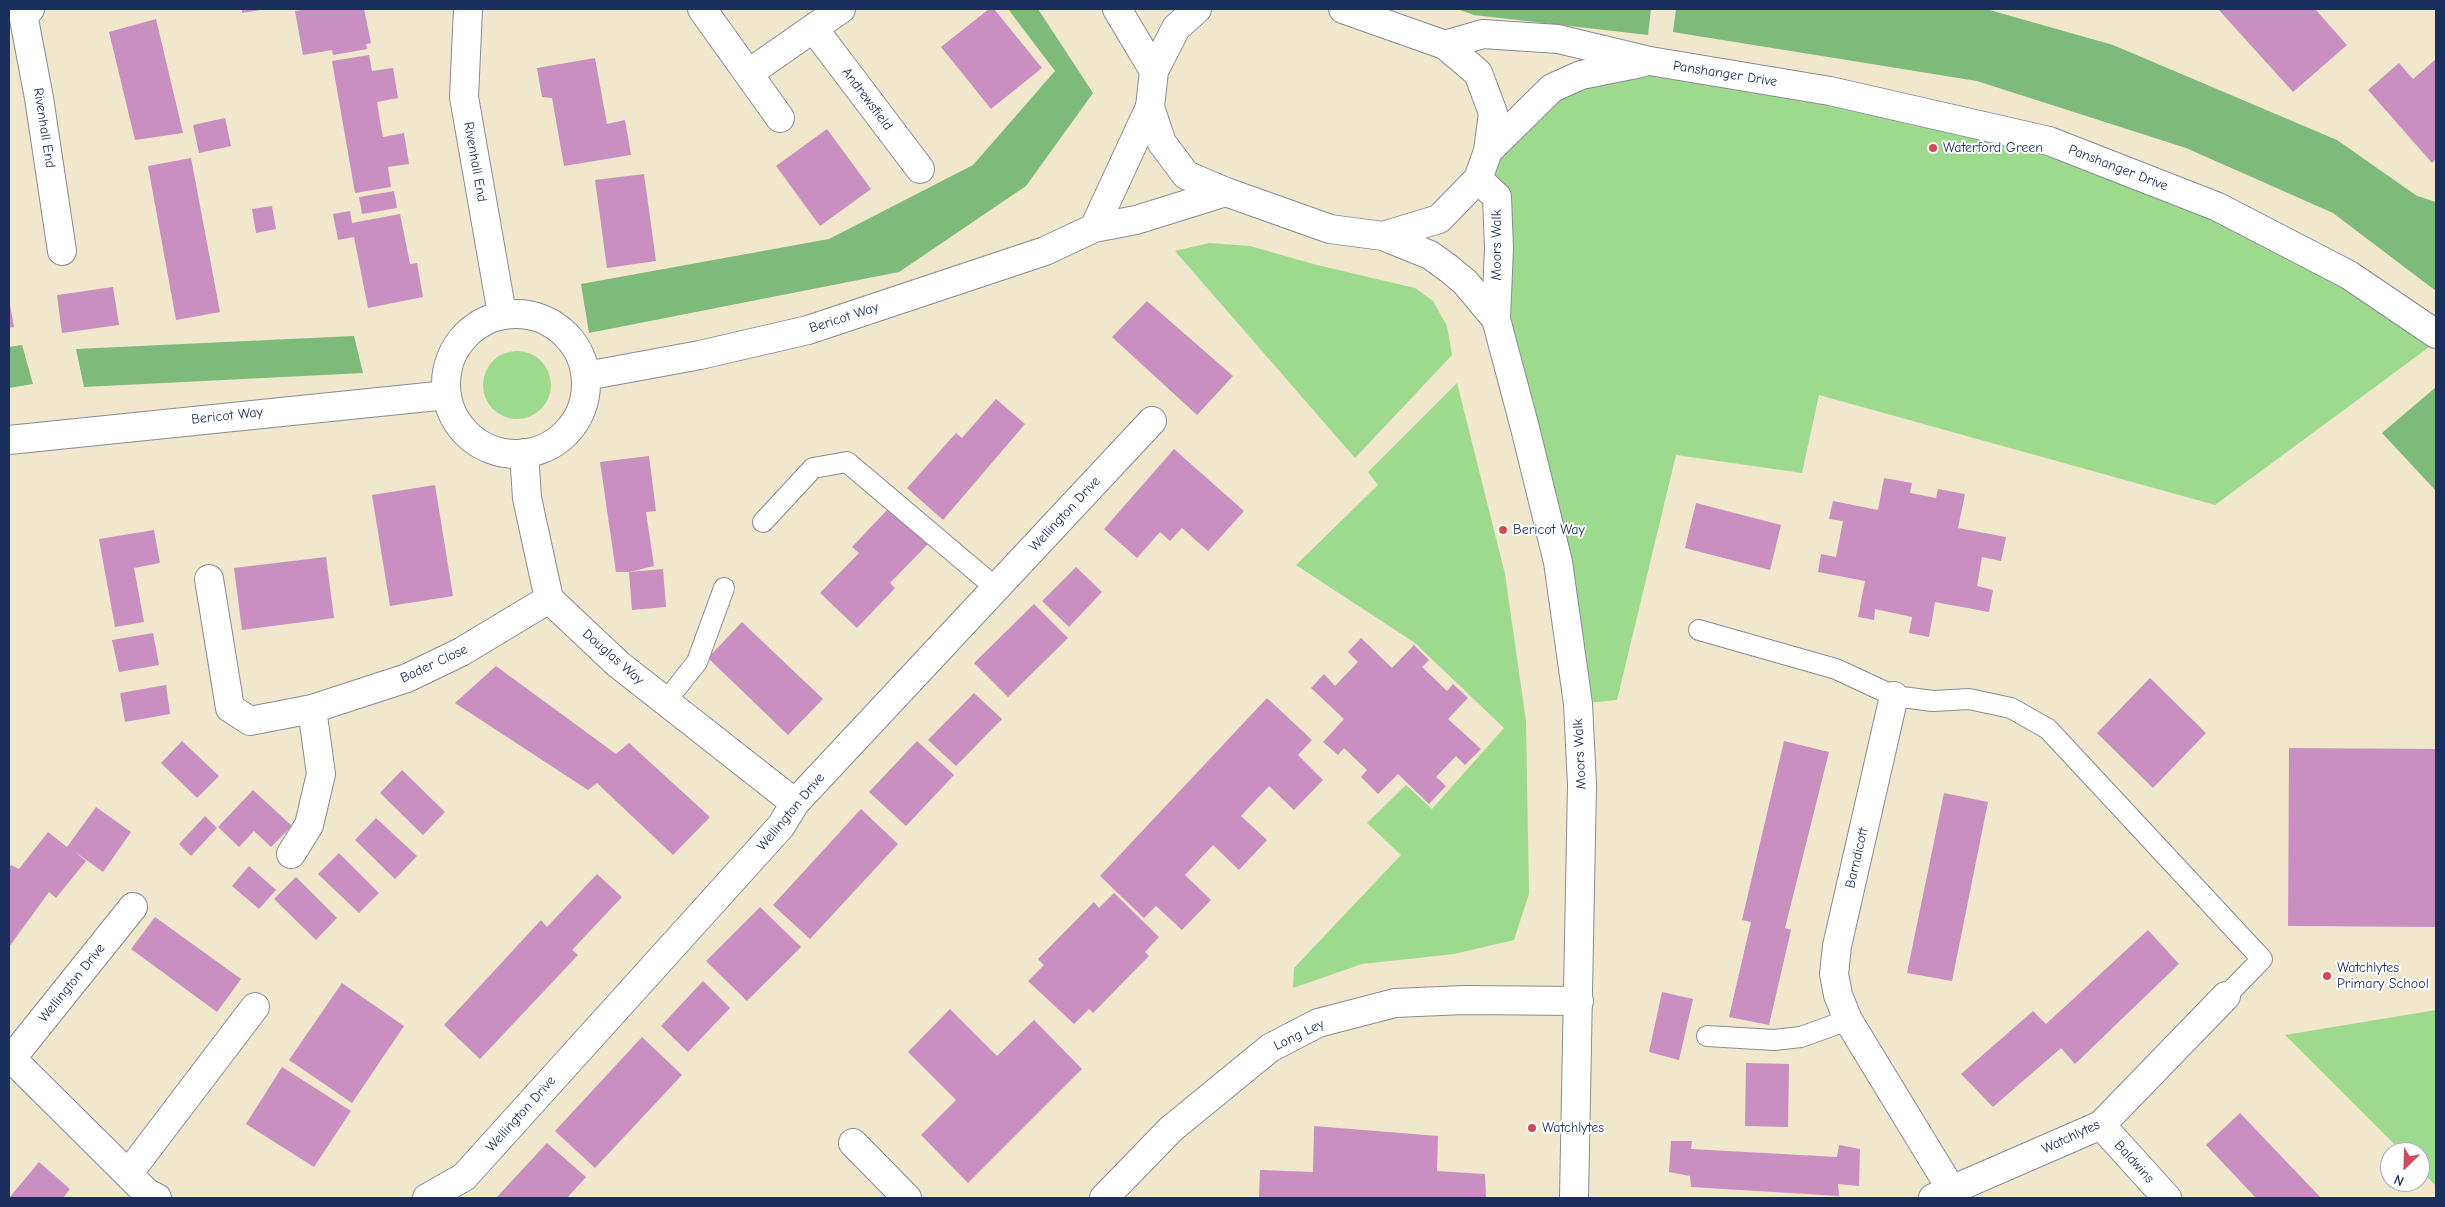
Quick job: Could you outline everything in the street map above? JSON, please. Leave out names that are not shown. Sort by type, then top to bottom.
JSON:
[{"type":"street","name":"Rivenhall End","points":[[30,9],[23,14],[40,98],[62,251]]},
{"type":"street","name":"Rivenhall End","points":[[468,9],[464,97],[502,314]]},
{"type":"street","points":[[702,9],[780,118]]},
{"type":"street","points":[[749,73],[841,9]]},
{"type":"street","points":[[1117,9],[1154,71]]},
{"type":"street","points":[[1094,228],[1150,107],[1154,71],[1176,28],[1197,9]]},
{"type":"street","points":[[1150,107],[1162,143],[1186,175],[1226,192],[1330,229],[1383,236],[1439,219],[1478,179],[1488,151],[1493,113],[1478,73],[1445,44],[1343,9]]},
{"type":"street","name":"Andrewsfield","points":[[814,29],[920,170]]},
{"type":"street","name":"Panshanger Drive","points":[[1445,44],[1483,34],[1558,39],[1650,61],[1830,91],[2049,141],[2218,207],[2349,275],[2436,334]]},
{"type":"street","name":"Panshanger Drive","points":[[1488,151],[1552,88],[1580,75],[1650,61]]},
{"type":"street","name":"Moors Walk","points":[[1478,179],[1496,197],[1499,248],[1496,319],[1526,428],[1558,562],[1578,704],[1582,785],[1579,1001],[1574,1114],[1574,1198]]},
{"type":"street","name":"Bericot Way","points":[[586,376],[700,355],[808,330],[1045,251],[1094,228],[1136,220],[1226,192]]},
{"type":"street","name":"Moors Walk","points":[[1383,236],[1430,255],[1448,268],[1465,282],[1496,319]]},
{"type":"street","points":[[502,314],[526,314],[548,321],[567,335],[580,354],[586,376],[585,398],[577,418],[564,435],[545,447],[524,454],[503,453],[483,446],[471,437],[453,416],[446,395],[446,374],[453,353],[465,335],[482,322],[502,314]]},
{"type":"street","name":"Bericot Way","points":[[9,440],[446,395]]},
{"type":"street","name":"Wellington Drive","points":[[427,1198],[464,1177],[781,826],[795,803],[1152,421]]},
{"type":"street","points":[[524,454],[527,498],[549,599]]},
{"type":"street","name":"Bader Close","points":[[209,579],[230,708],[250,721],[312,709],[407,678],[461,652],[549,599]]},
{"type":"street","name":"Douglas Way","points":[[549,599],[618,664],[795,803]]},
{"type":"street","name":"Barndicott","points":[[1894,696],[1837,946],[1834,974],[1838,996],[1848,1020],[1942,1194]]},
{"type":"street","points":[[292,854],[309,825],[321,774],[312,709]]},
{"type":"street","name":"Wellington Drive","points":[[132,907],[10,1057],[147,1193],[157,1198]]},
{"type":"street","name":"Watchlytes","points":[[1942,1194],[2102,1126],[2226,996]]},
{"type":"street","name":"Long Ley","points":[[1106,1198],[1171,1130],[1270,1048],[1318,1023],[1395,1004],[1464,1000],[1579,1001]]},
{"type":"street","points":[[128,1174],[256,1007]]},
{"type":"street","name":"Baldwins","points":[[2102,1126],[2168,1198]]},
{"type":"street","points":[[853,1143],[907,1198]]},
{"type":"lane","points":[[763,522],[813,468],[848,462],[996,588]]},
{"type":"lane","points":[[666,701],[697,662],[724,588]]},
{"type":"lane","points":[[1699,630],[1836,668],[1894,696],[1933,701],[1969,699],[2011,708],[2048,729],[2262,960],[2226,996]]},
{"type":"lane","points":[[1707,1036],[1774,1040],[1801,1037],[1848,1020]]},
{"type":"green space","points":[[1008,9],[1038,9],[1093,93],[1026,186],[899,272],[589,333],[581,284],[829,239],[973,165],[1055,71]]},
{"type":"green space","points":[[1457,9],[1651,9],[1648,35],[1474,15]]},
{"type":"green space","points":[[1676,9],[1986,9],[2113,45],[2337,140],[2417,196],[2436,202],[2436,291],[2333,213],[2186,148],[1977,81],[1673,32]]},
{"type":"green space","points":[[1650,61],[2049,141],[2218,207],[2436,342],[2215,505],[1819,395],[1802,473],[1676,455],[1617,700],[1578,704],[1496,319],[1488,151],[1530,109]]},
{"type":"green space","points":[[1209,243],[1250,246],[1317,265],[1415,288],[1433,301],[1447,326],[1452,355],[1355,458],[1175,251]]},
{"type":"green space","points":[[354,336],[363,373],[84,387],[76,349]]},
{"type":"green space","points":[[22,345],[33,384],[9,388],[9,347]]},
{"type":"green space","points":[[517,351],[530,354],[541,361],[548,372],[551,385],[548,398],[541,409],[530,416],[517,419],[504,416],[493,409],[486,398],[483,385],[486,372],[493,361],[504,354]]},
{"type":"green space","points":[[1457,383],[1505,574],[1526,721],[1529,894],[1514,940],[1454,954],[1362,964],[1293,988],[1294,968],[1401,855],[1367,823],[1406,785],[1432,809],[1504,728],[1415,643],[1296,565],[1378,485],[1368,472]]},
{"type":"green space","points":[[2436,387],[2436,491],[2382,433]]},
{"type":"green space","points":[[2436,1010],[2436,1186],[2430,1180],[2430,1142],[2392,1142],[2285,1035]]},
{"type":"building","points":[[242,9],[260,9],[260,10],[242,13]]},
{"type":"building","points":[[309,9],[364,9],[371,43],[366,44],[367,49],[333,55],[332,50],[303,55],[295,11]]},
{"type":"building","points":[[989,9],[994,9],[1042,68],[991,109],[941,47]]},
{"type":"building","points":[[2218,9],[2315,9],[2347,45],[2293,92]]},
{"type":"building","points":[[156,19],[183,133],[135,140],[109,32]]},
{"type":"building","points":[[369,55],[372,71],[393,68],[398,98],[377,102],[380,121],[383,137],[404,133],[409,164],[388,167],[391,187],[355,193],[332,61]]},
{"type":"building","points":[[595,58],[607,124],[625,120],[631,155],[564,166],[552,98],[542,97],[537,68]]},
{"type":"building","points":[[2436,59],[2436,159],[2432,163],[2368,90],[2399,63],[2413,79]]},
{"type":"building","points":[[225,118],[231,146],[199,153],[193,125]]},
{"type":"building","points":[[827,129],[871,189],[820,226],[776,166]]},
{"type":"building","points":[[191,158],[220,312],[176,320],[148,166]]},
{"type":"building","points":[[644,174],[656,261],[607,268],[595,180]]},
{"type":"building","points":[[394,191],[397,208],[362,214],[359,197]]},
{"type":"building","points":[[272,206],[276,229],[256,233],[252,209]]},
{"type":"building","points":[[350,211],[352,223],[400,214],[410,264],[417,263],[423,297],[368,308],[354,237],[338,240],[333,214]]},
{"type":"building","points":[[113,287],[119,325],[62,333],[57,295]]},
{"type":"building","points":[[9,299],[14,327],[9,328]]},
{"type":"building","points":[[1147,301],[1233,376],[1197,415],[1112,337]]},
{"type":"building","points":[[996,399],[1025,424],[943,520],[907,488],[956,433],[962,438]]},
{"type":"building","points":[[1174,449],[1244,511],[1208,551],[1182,528],[1170,541],[1160,532],[1137,558],[1104,529]]},
{"type":"building","points":[[649,456],[656,511],[646,512],[654,566],[629,572],[616,572],[600,462]]},
{"type":"building","points":[[1884,478],[1912,483],[1910,493],[1936,498],[1938,489],[1965,494],[1958,528],[2006,537],[2001,561],[1982,557],[1977,586],[1993,590],[1989,612],[1935,602],[1929,637],[1909,633],[1912,617],[1875,609],[1874,620],[1858,617],[1865,581],[1818,572],[1821,554],[1836,557],[1843,521],[1829,519],[1833,501],[1878,510]]},
{"type":"building","points":[[435,485],[453,596],[390,606],[372,495]]},
{"type":"building","points":[[1696,503],[1781,525],[1770,570],[1685,548]]},
{"type":"building","points":[[889,508],[928,544],[890,583],[895,588],[857,628],[820,593],[859,553],[852,547]]},
{"type":"building","points":[[154,530],[160,563],[134,568],[144,622],[115,627],[99,539]]},
{"type":"building","points":[[326,557],[334,618],[242,630],[234,568]]},
{"type":"building","points":[[1076,567],[1102,592],[1069,627],[1042,601]]},
{"type":"building","points":[[663,569],[666,607],[632,610],[629,572]]},
{"type":"building","points":[[1034,604],[1068,638],[1008,697],[974,663]]},
{"type":"building","points":[[742,622],[823,699],[788,735],[708,658]]},
{"type":"building","points":[[153,633],[159,665],[119,672],[112,640]]},
{"type":"building","points":[[1361,638],[1392,668],[1414,645],[1429,660],[1422,667],[1447,691],[1453,684],[1468,698],[1448,719],[1481,749],[1465,765],[1456,756],[1436,777],[1446,786],[1429,804],[1398,774],[1378,794],[1361,777],[1367,770],[1344,748],[1338,755],[1323,742],[1344,719],[1311,688],[1324,674],[1335,686],[1358,662],[1348,652]]},
{"type":"building","points":[[496,666],[616,754],[629,743],[710,817],[673,855],[597,783],[588,790],[455,703]]},
{"type":"building","points":[[2150,678],[2206,733],[2153,788],[2097,733]]},
{"type":"building","points":[[166,685],[170,714],[125,722],[120,693]]},
{"type":"building","points":[[974,693],[1002,719],[956,766],[928,740]]},
{"type":"building","points":[[1267,698],[1312,740],[1298,755],[1323,780],[1294,810],[1269,786],[1241,816],[1267,840],[1239,870],[1213,845],[1185,875],[1211,900],[1182,930],[1156,906],[1144,918],[1100,876]]},
{"type":"building","points":[[182,741],[219,776],[197,798],[161,763]]},
{"type":"building","points":[[917,741],[954,775],[906,826],[869,792]]},
{"type":"building","points":[[1784,741],[1829,752],[1785,928],[1791,930],[1769,1025],[1729,1017],[1751,922],[1742,920]]},
{"type":"building","points":[[2289,748],[2436,749],[2436,927],[2288,926]]},
{"type":"building","points":[[402,770],[445,812],[423,835],[380,793]]},
{"type":"building","points":[[253,790],[292,826],[271,847],[254,831],[239,847],[218,827]]},
{"type":"building","points":[[1944,793],[1988,802],[1952,981],[1907,973]]},
{"type":"building","points":[[96,807],[131,832],[103,872],[74,851],[86,861],[56,898],[49,892],[9,947],[9,868],[11,865],[19,869],[48,832],[67,847]]},
{"type":"building","points":[[861,809],[898,844],[810,939],[773,905]]},
{"type":"building","points":[[205,816],[217,828],[191,856],[179,844]]},
{"type":"building","points":[[376,818],[417,856],[395,879],[355,840]]},
{"type":"building","points":[[339,853],[379,893],[359,913],[318,874]]},
{"type":"building","points":[[249,866],[276,890],[259,909],[232,886]]},
{"type":"building","points":[[597,874],[622,897],[572,950],[578,955],[480,1059],[444,1025],[541,920],[547,927]]},
{"type":"building","points":[[296,877],[337,918],[316,940],[274,899]]},
{"type":"building","points":[[1114,893],[1159,937],[1145,952],[1149,956],[1093,1013],[1089,1009],[1074,1024],[1028,981],[1044,965],[1038,959],[1094,902],[1099,908]]},
{"type":"building","points":[[760,907],[801,947],[747,1001],[706,961]]},
{"type":"building","points":[[155,917],[241,979],[217,1012],[131,949]]},
{"type":"building","points":[[2148,930],[2179,964],[2075,1064],[2061,1048],[1993,1107],[1961,1074],[2033,1011],[2046,1024]]},
{"type":"building","points":[[703,981],[730,1008],[688,1052],[661,1026]]},
{"type":"building","points":[[342,983],[404,1026],[352,1103],[289,1060]]},
{"type":"building","points":[[1662,992],[1693,999],[1679,1060],[1649,1052]]},
{"type":"building","points":[[950,1009],[997,1056],[1034,1020],[1082,1069],[968,1183],[921,1135],[956,1100],[908,1052]]},
{"type":"building","points":[[642,1037],[682,1075],[595,1168],[555,1131]]},
{"type":"building","points":[[1746,1063],[1789,1064],[1788,1127],[1745,1126]]},
{"type":"building","points":[[282,1067],[351,1111],[314,1167],[246,1124]]},
{"type":"building","points":[[2240,1113],[2321,1198],[2256,1198],[2206,1145]]},
{"type":"building","points":[[1314,1126],[1438,1136],[1437,1171],[1485,1174],[1486,1198],[1259,1198],[1260,1170],[1313,1172]]},
{"type":"building","points":[[1671,1141],[1692,1141],[1691,1149],[1837,1157],[1839,1145],[1860,1149],[1859,1186],[1838,1184],[1839,1196],[1691,1187],[1690,1176],[1669,1172]]},
{"type":"building","points":[[547,1143],[586,1177],[567,1198],[496,1198]]},
{"type":"building","points":[[39,1162],[70,1189],[63,1198],[9,1198]]},
{"type":"place","name":"Waterford Green","points":[[1933,148]]},
{"type":"place","name":"Bericot Way","points":[[1503,530]]},
{"type":"place","name":"Watchlytes Primary School","points":[[2327,976]]},
{"type":"place","name":"Watchlytes","points":[[1532,1128]]}]
